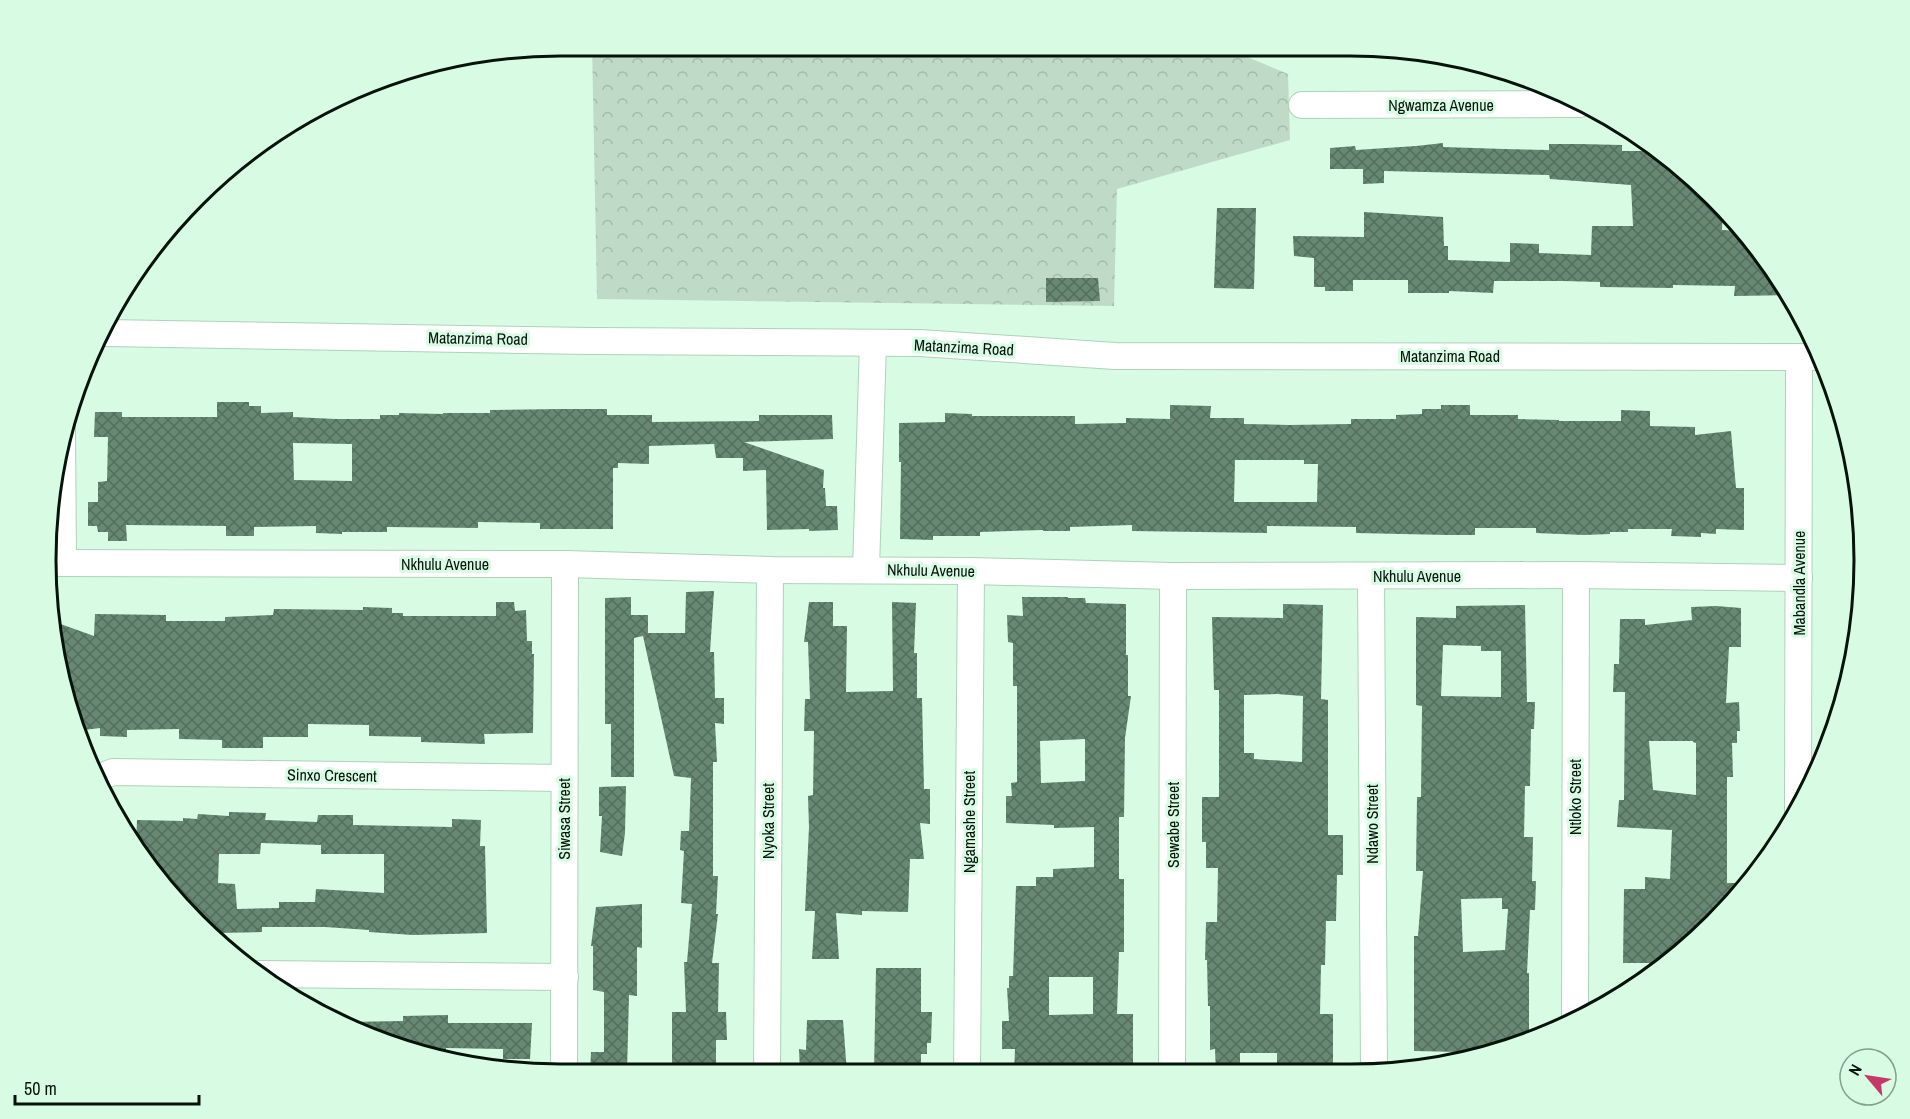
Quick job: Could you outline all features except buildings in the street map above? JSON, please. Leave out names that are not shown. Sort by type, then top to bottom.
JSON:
[{"type":"street","name":"Ngwamza Avenue","points":[[1302,105],[1566,104]]},
{"type":"street","name":"Matanzima Road","points":[[109,333],[920,343],[1115,356],[1811,357]]},
{"type":"street","points":[[866,569],[873,343]]},
{"type":"street","name":"Mabandla Avenue","points":[[1797,793],[1799,578],[1811,357]]},
{"type":"street","name":"Nkhulu Avenue","points":[[56,563],[565,564],[770,570],[866,569],[1173,576],[1576,575],[1799,578]]},
{"type":"street","name":"Siwasa Street","points":[[564,1064],[565,564]]},
{"type":"street","name":"Nyoka Street","points":[[767,1064],[770,570]]},
{"type":"street","name":"Ngamashe Street","points":[[967,1064],[971,571]]},
{"type":"street","name":"Ntloko Street","points":[[1575,1011],[1576,575]]},
{"type":"street","name":"Sewabe Street","points":[[1172,1064],[1173,576]]},
{"type":"street","name":"Ndawo Street","points":[[1371,576],[1374,1063]]},
{"type":"street","name":"Sinxo Crescent","points":[[104,775],[113,772],[564,778]]},
{"type":"street","points":[[273,974],[565,977]]},
{"type":"green space","points":[[592,56],[1245,56],[1288,74],[1290,140],[1117,189],[1114,306],[597,299]]}]
